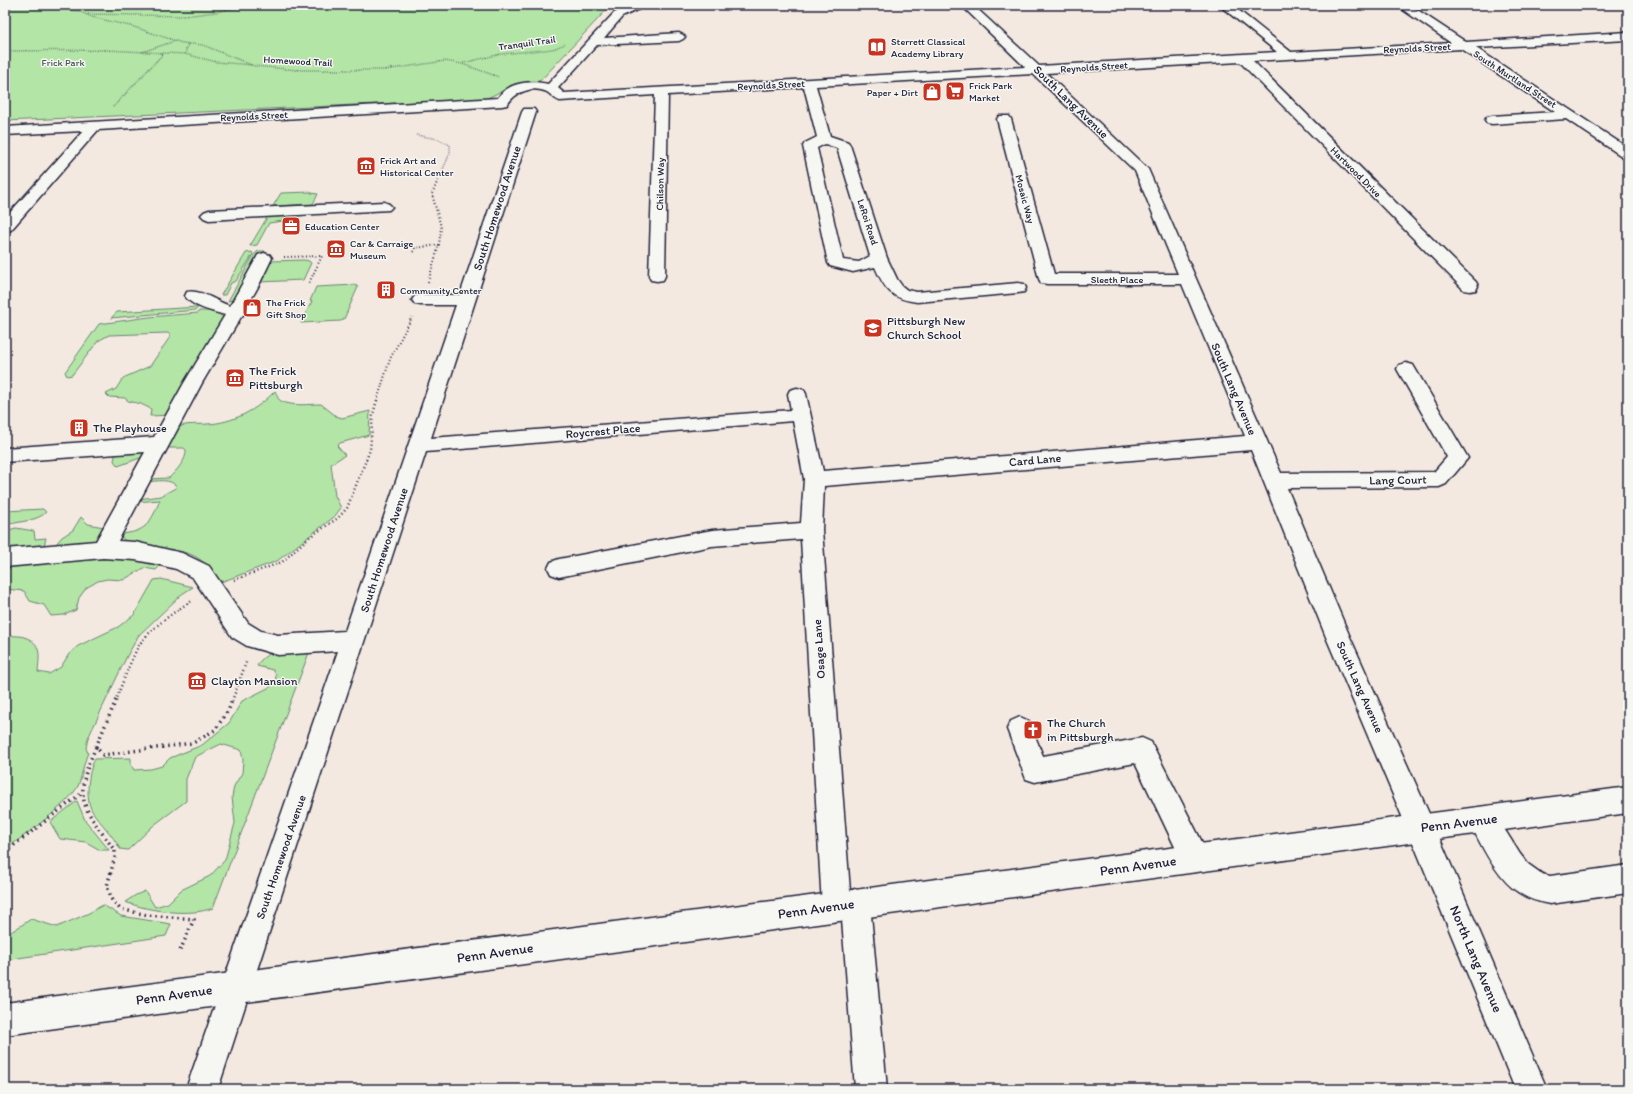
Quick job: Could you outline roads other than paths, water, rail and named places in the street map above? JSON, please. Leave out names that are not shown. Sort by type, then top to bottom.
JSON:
[{"type":"main road","points":[[555,97],[592,42],[618,15],[640,5]]},
{"type":"main road","name":"South Lang Avenue","points":[[967,5],[1038,70],[1141,169],[1338,637],[1421,828]]},
{"type":"main road","points":[[1225,5],[1288,55]]},
{"type":"main road","name":"South Murtland Street","points":[[1402,5],[1628,154]]},
{"type":"main road","name":"Reynolds Street","points":[[5,131],[502,102],[504,97],[512,91],[531,86],[555,97],[1628,36]]},
{"type":"main road","points":[[592,42],[679,37]]},
{"type":"main road","name":"Hartwood Drive","points":[[1243,58],[1470,286]]},
{"type":"main road","points":[[809,83],[824,139]]},
{"type":"main road","name":"Chilson Way","points":[[657,276],[662,92]]},
{"type":"main road","name":"South Homewood Avenue","points":[[202,1089],[467,300],[534,111],[514,111],[507,108],[502,102]]},
{"type":"main road","points":[[1492,120],[1569,115]]},
{"type":"main road","name":"Mosaic Way","points":[[1004,120],[1047,279]]},
{"type":"main road","points":[[5,227],[95,125]]},
{"type":"main road","name":"LeRoi Road","points":[[824,139],[843,145],[879,258],[869,265],[848,267],[836,263],[810,146],[824,139]]},
{"type":"main road","points":[[1608,141],[1628,140]]},
{"type":"main road","points":[[210,215],[384,207]]},
{"type":"main road","points":[[103,549],[193,383],[236,314],[264,258]]},
{"type":"main road","points":[[879,258],[895,290],[905,296],[917,297],[1018,288]]},
{"type":"main road","name":"Sleeth Place","points":[[1047,279],[1187,279]]},
{"type":"main road","points":[[193,296],[213,306],[236,314]]},
{"type":"main road","points":[[421,300],[467,300]]},
{"type":"main road","name":"Lang Court","points":[[1274,482],[1439,479],[1458,458],[1406,369]]},
{"type":"main road","name":"Osage Lane","points":[[797,394],[814,479],[811,530],[846,905],[871,1089]]},
{"type":"main road","name":"Roycrest Place","points":[[419,446],[788,416]]},
{"type":"main road","name":"Card Lane","points":[[814,479],[1256,442]]},
{"type":"main road","points":[[5,455],[160,444]]},
{"type":"main road","points":[[559,568],[712,538],[811,530]]},
{"type":"main road","points":[[5,558],[103,549],[135,551],[182,562],[201,572],[240,630],[255,639],[278,645],[354,640]]},
{"type":"main road","points":[[1020,729],[1035,770],[1142,750],[1195,858]]},
{"type":"main road","name":"Penn Avenue","points":[[5,1019],[1628,800]]},
{"type":"main road","points":[[1484,820],[1514,869],[1521,878],[1532,886],[1550,890],[1628,879]]},
{"type":"main road","name":"North Lang Avenue","points":[[1421,828],[1530,1089]]},
{"type":"place","name":"Sterrett Classical Academy Library","points":[[877,47]]},
{"type":"place","name":"Frick Park Market","points":[[955,91]]},
{"type":"place","name":"Paper + Dirt","points":[[932,92]]},
{"type":"place","name":"Frick Art and Historical Center","points":[[366,166]]},
{"type":"place","name":"Education Center","points":[[291,226]]},
{"type":"place","name":"Car & Carraige Museum","points":[[336,249]]},
{"type":"place","name":"Community Center","points":[[386,290]]},
{"type":"place","name":"The Frick Gift Shop","points":[[252,308]]},
{"type":"place","name":"Pittsburgh New Church School","points":[[873,328]]},
{"type":"place","name":"The Frick Pittsburgh","points":[[235,378]]},
{"type":"place","name":"The Playhouse","points":[[79,428]]},
{"type":"place","name":"Clayton Mansion","points":[[197,681]]},
{"type":"place","name":"The Church in Pittsburgh","points":[[1033,730]]},
{"type":"park label","name":"Frick Park","points":[[63,62]]}]
